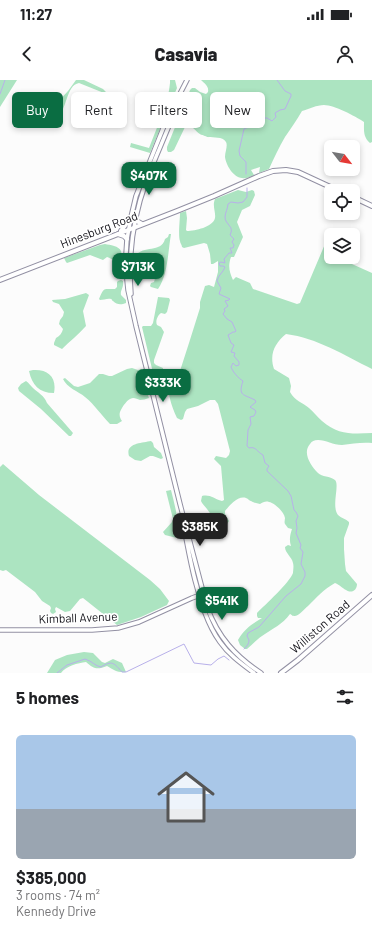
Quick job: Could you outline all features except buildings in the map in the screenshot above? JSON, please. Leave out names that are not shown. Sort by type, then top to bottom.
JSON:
[{"type":"main road","points":[[186,82],[166,121],[136,196],[127,239],[126,275],[131,305],[180,504],[187,545],[204,611],[211,628],[220,642],[232,656],[254,673]]},
{"type":"main road","points":[[131,305],[131,246],[140,198],[186,82]]},
{"type":"main road","name":"Hinesburg Road","points":[[0,280],[277,170],[298,172],[324,184]]},
{"type":"main road","points":[[360,200],[372,206]]},
{"type":"main road","points":[[127,239],[118,234],[131,217]]},
{"type":"main road","points":[[135,220],[142,224]]},
{"type":"main road","points":[[201,595],[225,641],[246,663],[261,673]]},
{"type":"main road","name":"Kimball Avenue","points":[[0,630],[92,630],[118,628],[139,622],[201,595]]},
{"type":"main road","name":"Williston Road","points":[[281,673],[372,595]]},
{"type":"main road","points":[[241,663],[246,663]]},
{"type":"green space","points":[[0,80],[17,80],[0,107]]},
{"type":"green space","points":[[76,80],[84,80],[106,92],[102,92],[79,83],[71,88],[63,109],[63,96]]},
{"type":"green space","points":[[170,80],[175,80],[177,88],[175,92],[168,92]]},
{"type":"green space","points":[[201,80],[372,80],[372,142],[370,143],[365,136],[364,122],[350,114],[328,105],[316,106],[302,111],[283,141],[269,169],[259,173],[260,167],[251,170],[254,175],[248,178],[239,177],[228,167],[225,157],[226,142],[220,138],[202,135],[192,128],[202,128],[202,93],[206,94],[208,92],[205,84]]},
{"type":"green space","points":[[192,88],[195,88],[200,92],[189,92]]},
{"type":"green space","points":[[157,128],[160,128],[150,153],[130,147],[131,143],[149,148]]},
{"type":"green space","points":[[175,128],[185,128],[174,150],[168,152],[167,147]]},
{"type":"green space","points":[[238,190],[246,192],[252,190],[254,191],[255,195],[250,206],[242,210],[237,222],[243,237],[234,257],[231,257],[229,263],[233,280],[236,277],[250,283],[253,289],[297,304],[300,303],[324,246],[324,264],[352,264],[372,273],[372,369],[319,343],[309,339],[286,334],[276,345],[272,358],[274,369],[289,378],[291,386],[290,392],[292,395],[309,408],[328,426],[346,433],[372,433],[372,443],[342,445],[315,440],[311,443],[307,451],[310,463],[318,473],[335,480],[337,486],[335,501],[336,511],[339,516],[349,522],[344,538],[346,571],[357,586],[354,591],[350,592],[335,583],[331,585],[300,613],[295,616],[290,614],[281,624],[247,649],[240,645],[238,640],[240,636],[262,618],[258,618],[257,613],[282,588],[293,573],[292,561],[285,547],[288,545],[291,546],[290,538],[292,529],[288,528],[285,524],[283,513],[274,504],[263,502],[260,504],[243,497],[234,502],[225,511],[229,521],[227,524],[219,523],[215,520],[201,501],[202,496],[210,496],[222,501],[224,500],[221,466],[214,459],[216,456],[226,458],[230,451],[218,404],[215,400],[210,400],[198,406],[187,409],[183,419],[181,420],[177,418],[170,398],[167,376],[169,374],[176,376],[179,374],[200,308],[200,302],[205,286],[209,285],[214,287],[218,272],[218,261],[211,264],[207,244],[204,243],[184,248],[182,247],[179,236],[180,213],[186,211],[187,231],[203,228],[214,221],[215,199]]},
{"type":"green space","points":[[169,234],[171,234],[166,270],[158,289],[150,286],[151,283],[154,282],[156,273],[156,265],[154,261],[152,259],[142,257],[135,270],[133,270],[134,260],[138,253],[156,248],[163,244]]},
{"type":"green space","points":[[105,244],[120,249],[121,262],[107,257],[103,260],[90,255],[67,263],[64,258],[100,245]]},
{"type":"green space","points":[[121,280],[123,281],[123,287],[121,295],[126,300],[126,303],[119,304],[111,299],[99,299],[104,290],[115,289],[117,287],[117,282]]},
{"type":"green space","points":[[86,293],[89,295],[83,311],[86,326],[62,349],[54,345],[56,338],[63,330],[59,324],[64,312],[59,304],[53,302],[52,300],[65,299]]},
{"type":"green space","points":[[158,297],[169,298],[170,300],[167,312],[165,314],[161,313],[156,322],[164,332],[154,360],[156,365],[163,368],[163,382],[166,397],[159,398],[142,327],[151,326],[153,323]]},
{"type":"green space","points":[[132,368],[138,370],[142,369],[140,379],[141,384],[149,398],[141,400],[136,398],[129,399],[120,412],[122,421],[117,424],[110,424],[89,400],[70,387],[63,379],[65,378],[74,386],[78,387],[90,383],[99,374],[112,376]]},
{"type":"green space","points":[[29,371],[43,371],[53,378],[55,387],[54,393],[44,392],[34,384]]},
{"type":"green space","points":[[26,381],[43,396],[47,403],[73,433],[71,436],[69,436],[41,409],[19,391],[18,388]]},
{"type":"green space","points":[[151,441],[154,447],[161,453],[163,458],[161,459],[150,456],[141,461],[135,460],[129,456],[129,448],[135,444]]},
{"type":"green space","points":[[3,464],[39,495],[150,580],[160,589],[169,601],[167,605],[141,617],[117,625],[83,598],[80,599],[70,611],[65,612],[56,607],[56,612],[53,614],[50,611],[50,606],[42,601],[35,592],[6,570],[0,570],[0,467]]},
{"type":"green space","points":[[171,490],[178,525],[179,537],[177,538],[165,535],[163,532],[173,519],[166,491]]},
{"type":"green space","points":[[84,652],[93,653],[105,663],[113,659],[122,663],[126,672],[118,672],[107,666],[96,668],[86,662],[69,667],[61,673],[47,673],[55,660],[67,655]]},
{"type":"waterway","points":[[0,94],[5,80]]},
{"type":"waterway","points":[[246,174],[246,162],[240,156],[239,151],[244,129],[250,127],[257,119],[261,123],[265,118],[272,121],[276,117],[275,113],[285,109],[291,96],[291,94],[285,91],[277,80]]},
{"type":"waterway","points":[[244,649],[249,643],[247,636],[248,633],[259,627],[286,596],[301,584],[305,576],[305,572],[301,564],[303,552],[300,548],[301,545],[296,533],[296,521],[298,516],[294,510],[291,496],[288,491],[267,471],[269,466],[265,463],[263,455],[255,449],[247,446],[248,430],[251,424],[250,417],[254,416],[256,412],[250,407],[256,402],[241,392],[243,381],[236,375],[231,367],[233,363],[236,366],[239,365],[239,362],[234,356],[235,353],[231,352],[234,345],[231,343],[228,335],[236,331],[232,322],[223,314],[225,311],[224,309],[228,306],[225,301],[230,299],[219,294],[221,288],[217,281],[225,267],[220,266],[219,263],[225,263],[224,259],[229,253],[232,253],[230,248],[233,248],[234,245],[232,242],[234,239],[230,235],[231,227],[225,220],[228,204],[231,202],[243,202],[247,197],[247,188]]},
{"type":"waterway","points":[[57,673],[67,665],[85,659],[101,667],[110,663],[117,666],[122,672],[126,672],[184,644],[194,663],[211,665],[224,656],[229,660]]}]
